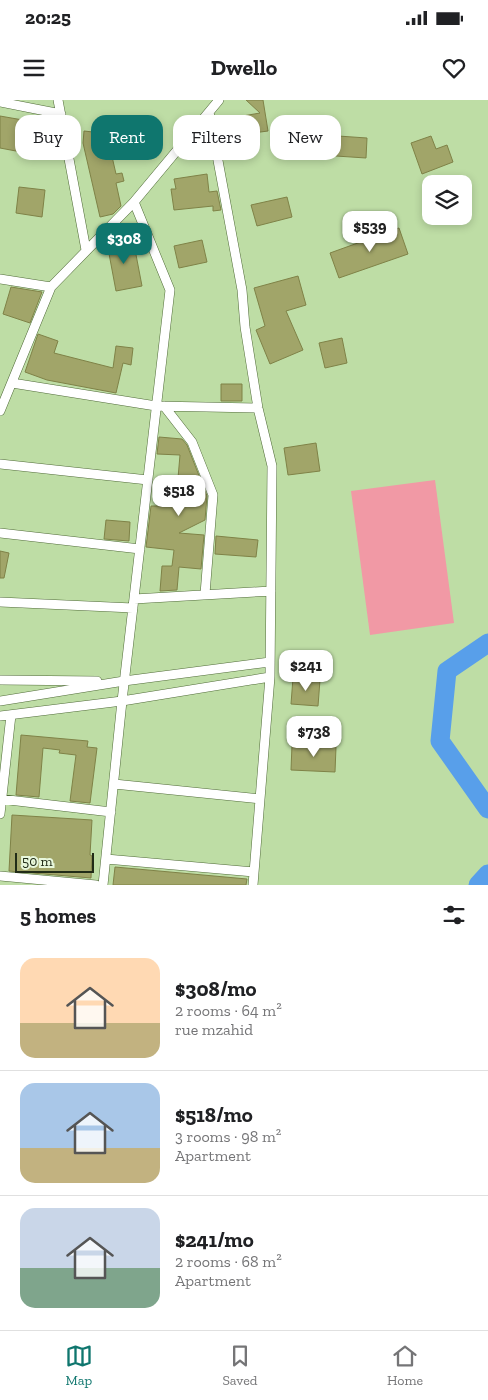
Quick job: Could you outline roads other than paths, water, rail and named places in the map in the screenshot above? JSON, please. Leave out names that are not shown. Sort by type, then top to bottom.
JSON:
[{"type":"street","points":[[58,100],[86,250]]},
{"type":"street","points":[[0,411],[51,286],[134,202],[219,100]]},
{"type":"street","points":[[0,102],[61,114]]},
{"type":"street","points":[[209,112],[242,290],[245,326],[258,408],[272,466],[270,677],[254,885]]},
{"type":"street","points":[[103,885],[133,604],[148,480],[160,406],[170,290],[134,202]]},
{"type":"street","points":[[0,279],[51,286]]},
{"type":"street","points":[[12,383],[160,406],[258,408]]},
{"type":"street","points":[[160,406],[192,442],[213,495],[205,594]]},
{"type":"street","points":[[0,464],[148,480]]},
{"type":"street","points":[[0,533],[140,549]]},
{"type":"street","points":[[0,602],[133,604],[205,594],[271,591]]},
{"type":"street","points":[[0,701],[124,681],[270,662]]},
{"type":"street","points":[[0,716],[122,700],[270,677]]},
{"type":"street","points":[[0,680],[124,681]]},
{"type":"street","points":[[0,814],[11,715]]},
{"type":"street","points":[[114,784],[260,800]]},
{"type":"street","points":[[1,800],[111,812]]},
{"type":"street","points":[[106,859],[254,872]]},
{"type":"street","points":[[0,876],[96,885]]},
{"type":"waterway","points":[[488,643],[447,671],[440,741],[488,809]]},
{"type":"waterway","points":[[478,885],[488,874]]}]
